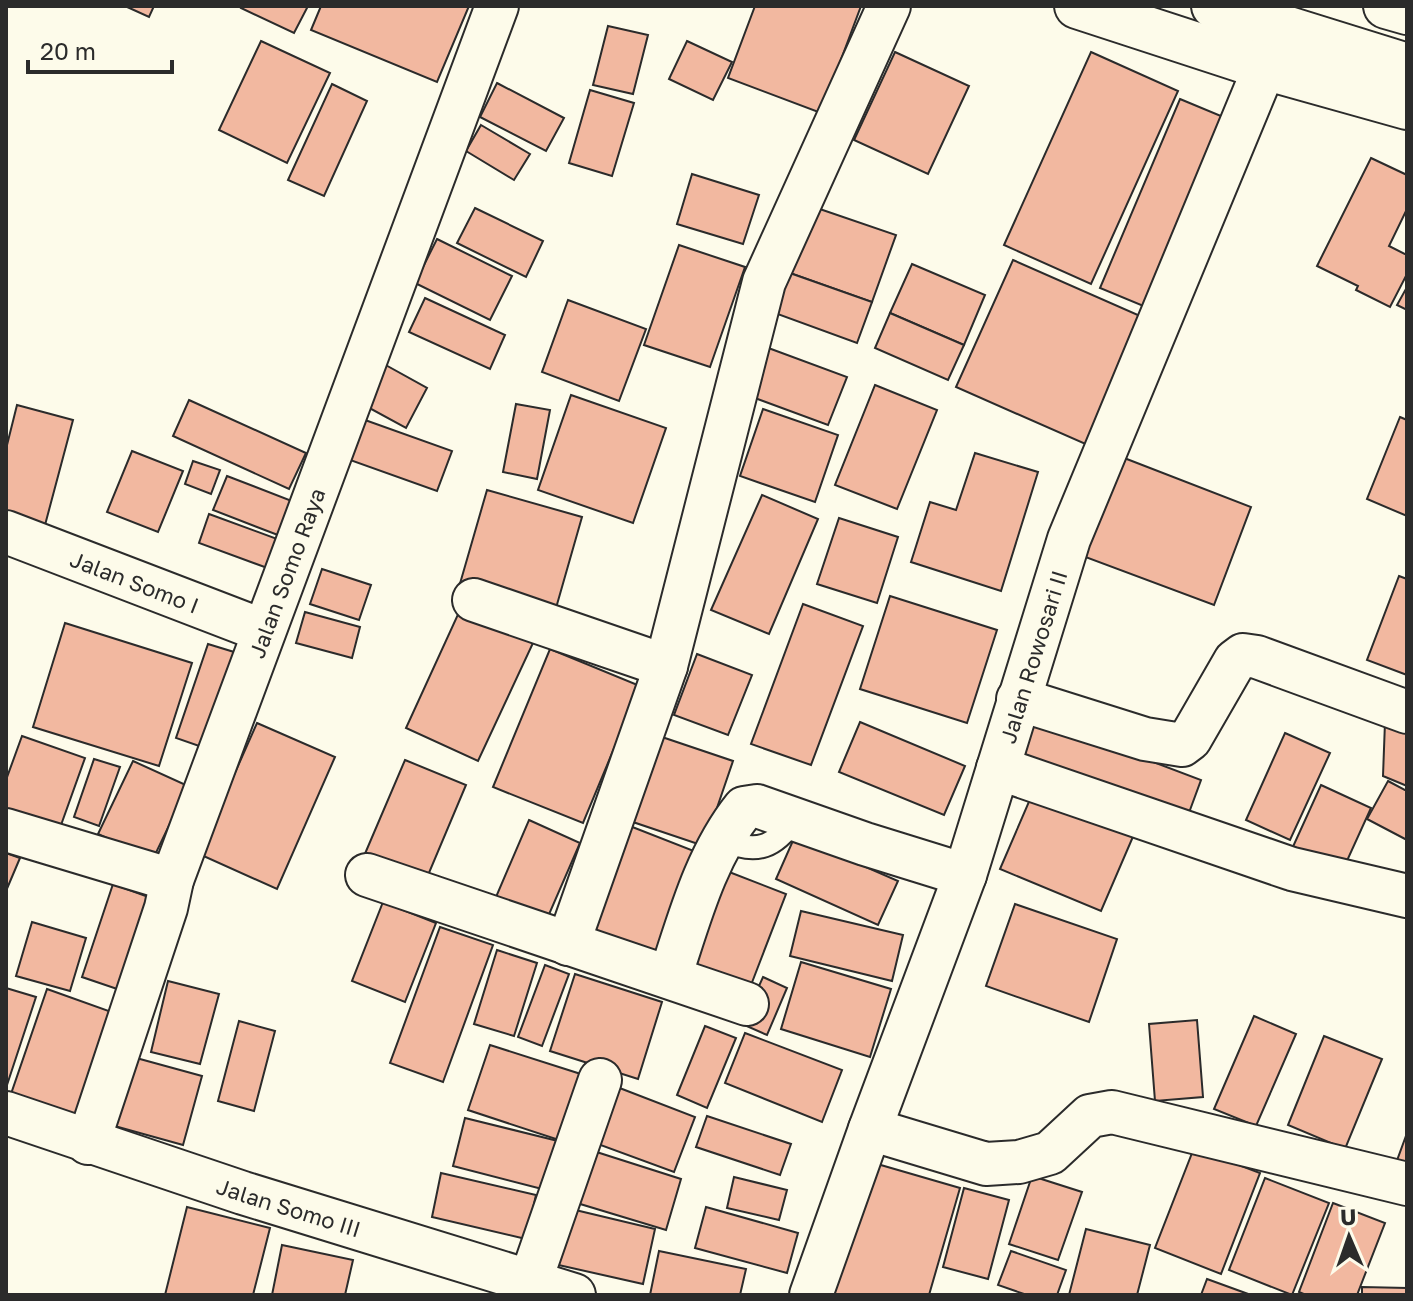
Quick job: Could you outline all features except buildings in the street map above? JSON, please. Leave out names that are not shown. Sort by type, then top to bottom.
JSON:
[{"type":"highway","points":[[1077,6],[1264,67],[1407,107]]},
{"type":"highway","points":[[1214,6],[1407,66]]},
{"type":"highway","points":[[1386,6],[1407,12]]},
{"type":"street","name":"Jalan Somo Raya","points":[[88,1143],[166,908],[172,880],[497,6]]},
{"type":"street","points":[[568,944],[666,666],[764,282],[889,6]]},
{"type":"street","name":"Jalan Rowosari II","points":[[811,1295],[965,875],[1069,539],[1281,27]]},
{"type":"street","name":"Jalan Somo I","points":[[6,532],[264,631]]},
{"type":"street","points":[[474,600],[666,666]]},
{"type":"street","points":[[1018,699],[1145,739],[1182,745],[1190,739],[1235,661],[1243,655],[1257,657],[1407,712]]},
{"type":"street","points":[[998,768],[1292,869],[1407,896]]},
{"type":"street","points":[[670,977],[698,890],[744,808],[757,806],[965,875]]},
{"type":"street","points":[[6,830],[172,880]]},
{"type":"street","points":[[367,875],[747,1004]]},
{"type":"street","points":[[530,1282],[600,1080]]},
{"type":"street","points":[[870,1129],[986,1164],[1019,1162],[1050,1153],[1090,1116],[1112,1112],[1407,1184]]},
{"type":"street","name":"Jalan Somo III","points":[[6,1113],[88,1143],[574,1295]]}]
